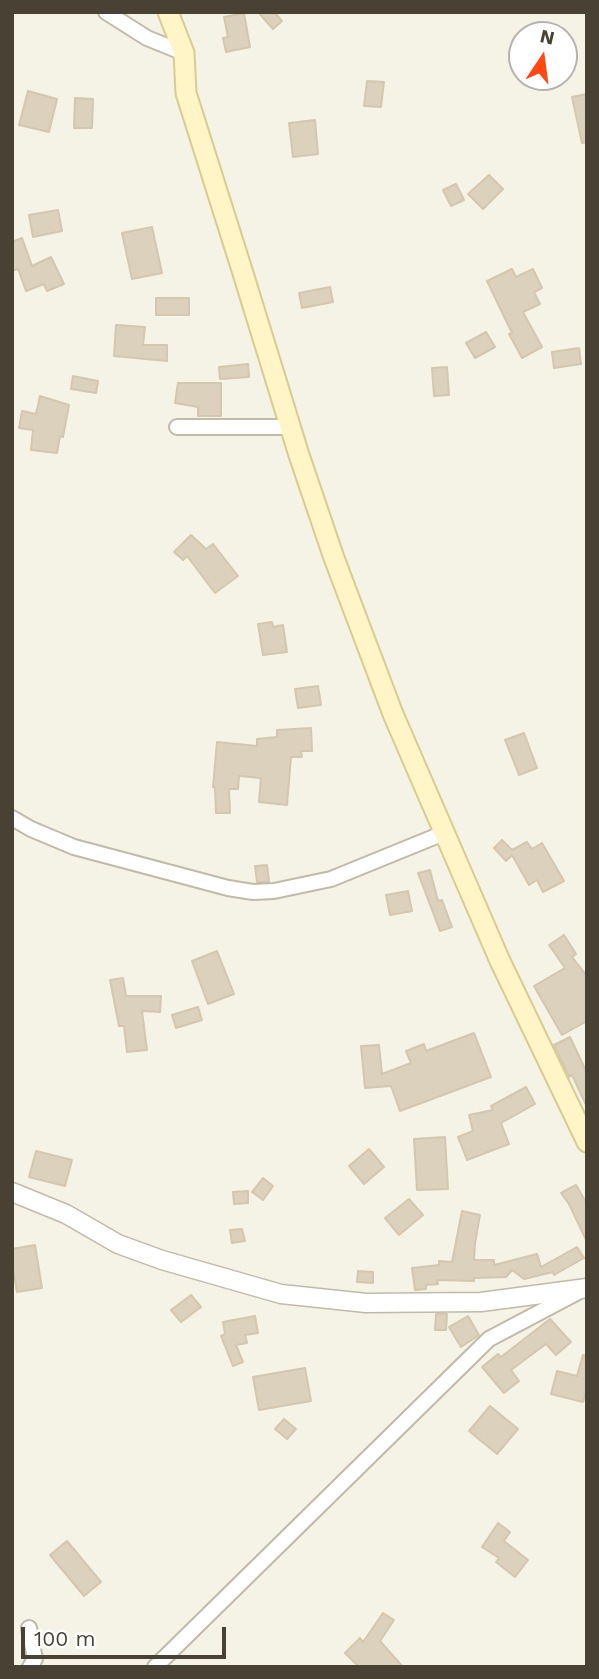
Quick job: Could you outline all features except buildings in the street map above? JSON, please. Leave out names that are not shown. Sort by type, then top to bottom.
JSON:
[{"type":"main road","points":[[168,12],[184,53],[186,93],[290,428],[334,558],[393,714],[444,833],[500,961],[587,1142]]},
{"type":"street","points":[[106,12],[147,38],[184,53]]},
{"type":"street","points":[[177,427],[290,428]]},
{"type":"street","points":[[12,818],[74,847],[228,888],[253,892],[275,891],[331,880],[444,833]]},
{"type":"street","points":[[12,1192],[66,1214],[118,1244],[162,1260],[281,1294],[366,1303],[481,1302],[586,1289]]},
{"type":"street","points":[[155,1667],[489,1339],[586,1289]]},
{"type":"street","points":[[29,1628],[36,1659],[30,1667]]}]
